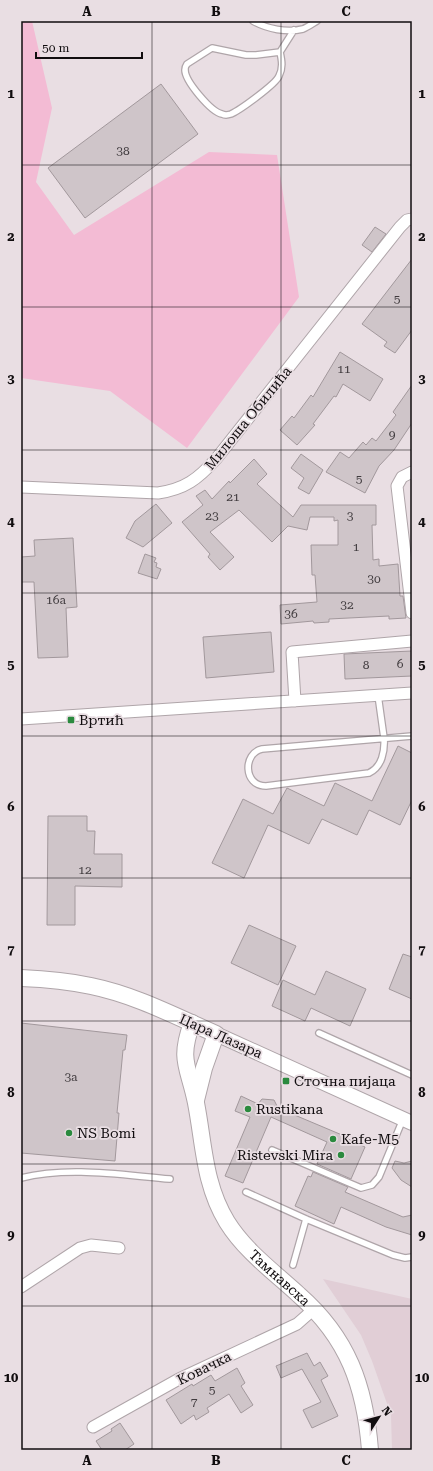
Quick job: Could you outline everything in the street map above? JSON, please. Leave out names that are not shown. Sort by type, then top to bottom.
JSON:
[{"type":"main road","name":"Цара Лазара","points":[[21,978],[63,980],[92,986],[146,1003],[216,1034]]},
{"type":"main road","name":"Тамнавска","points":[[192,1023],[186,1043],[185,1060],[196,1102],[209,1181],[217,1202],[226,1222],[239,1240],[314,1309],[330,1326],[352,1366],[362,1396],[367,1421],[370,1450]]},
{"type":"main road","points":[[196,1102],[204,1068],[216,1034]]},
{"type":"street","name":"Милоша Обилића","points":[[21,487],[158,493],[172,491],[194,481],[216,459],[400,228],[407,220],[412,219]]},
{"type":"street","points":[[412,472],[402,477],[397,486],[412,613]]},
{"type":"street","points":[[295,701],[292,652],[412,641]]},
{"type":"street","points":[[21,719],[412,693]]},
{"type":"street","name":"Цара Лазара","points":[[216,1034],[408,1121]]},
{"type":"street","points":[[21,1287],[80,1248],[91,1245],[119,1248]]},
{"type":"street","name":"Ковачка","points":[[93,1427],[178,1380],[296,1324],[314,1309]]},
{"type":"lane","points":[[253,21],[270,27],[294,30],[305,28],[317,21]]},
{"type":"lane","points":[[280,52],[246,55],[210,48],[188,64],[185,68],[185,73],[203,99],[217,112],[221,114],[231,114],[276,83],[282,69],[280,52],[294,30]]},
{"type":"lane","points":[[378,695],[384,738],[385,745],[382,757],[376,768],[369,773],[266,786],[259,786],[251,780],[249,759],[257,750],[384,738],[412,736]]},
{"type":"lane","points":[[319,1033],[412,1075]]},
{"type":"lane","points":[[272,1150],[361,1188],[372,1185],[379,1177],[408,1121]]},
{"type":"lane","points":[[21,1178],[40,1173],[88,1173],[170,1179]]},
{"type":"lane","points":[[246,1192],[393,1255],[405,1258],[412,1257]]},
{"type":"lane","points":[[293,1265],[306,1219]]},
{"type":"shaded area","points":[[21,21],[32,21],[52,108],[36,182],[74,235],[209,152],[277,155],[299,297],[187,448],[110,391],[21,378]]},
{"type":"shaded area","points":[[323,1279],[412,1299],[412,1450],[392,1450],[391,1415],[372,1361],[361,1335]]},
{"type":"building","points":[[161,84],[198,134],[85,218],[48,168]]},
{"type":"building","points":[[375,227],[386,234],[372,252],[362,245]]},
{"type":"building","points":[[412,259],[412,330],[395,353],[384,346],[387,342],[362,324]]},
{"type":"building","points":[[340,352],[383,379],[370,401],[343,384],[336,397],[334,396],[313,424],[315,425],[297,445],[280,430],[292,416],[294,418],[311,395],[313,397]]},
{"type":"building","points":[[412,385],[412,423],[394,450],[379,466],[365,493],[326,472],[340,452],[349,458],[363,442],[366,445],[372,438],[376,441],[396,415],[393,412]]},
{"type":"building","points":[[301,454],[323,470],[309,494],[298,488],[304,478],[291,468]]},
{"type":"building","points":[[254,459],[267,474],[257,484],[293,517],[301,505],[376,505],[376,525],[372,525],[373,560],[379,559],[379,566],[398,564],[400,596],[403,596],[406,618],[389,619],[389,616],[329,619],[329,622],[314,623],[313,621],[281,624],[280,605],[317,602],[315,575],[312,575],[311,545],[338,545],[338,520],[334,521],[334,517],[310,517],[307,530],[288,526],[272,542],[239,510],[210,532],[234,557],[220,570],[208,557],[210,554],[182,522],[203,505],[196,496],[205,490],[212,499],[229,481],[230,483]]},
{"type":"building","points":[[156,504],[172,523],[143,547],[126,538],[135,521]]},
{"type":"building","points":[[73,538],[77,607],[66,608],[68,657],[38,658],[34,582],[21,582],[21,557],[35,556],[34,540]]},
{"type":"building","points":[[145,554],[156,558],[154,562],[157,563],[156,567],[161,569],[157,579],[138,573]]},
{"type":"building","points":[[271,632],[274,672],[206,678],[203,637]]},
{"type":"building","points":[[412,651],[412,676],[345,679],[344,654]]},
{"type":"building","points":[[398,746],[412,753],[412,800],[400,825],[369,810],[357,835],[322,819],[309,844],[268,825],[244,878],[212,863],[243,799],[273,814],[287,788],[324,806],[335,783],[372,801]]},
{"type":"building","points":[[48,816],[87,816],[87,831],[95,831],[94,854],[122,854],[122,887],[75,886],[75,925],[47,925]]},
{"type":"building","points":[[249,925],[296,946],[278,985],[231,963]]},
{"type":"building","points":[[403,954],[412,957],[412,999],[389,989]]},
{"type":"building","points":[[326,971],[366,989],[350,1026],[311,1008],[305,1021],[272,1006],[283,980],[315,995]]},
{"type":"building","points":[[21,1023],[127,1035],[125,1050],[123,1050],[117,1113],[119,1113],[115,1161],[21,1153]]},
{"type":"building","points":[[241,1096],[258,1104],[262,1099],[274,1100],[278,1108],[342,1135],[365,1147],[351,1179],[317,1164],[327,1142],[271,1117],[243,1183],[225,1176],[250,1117],[235,1111]]},
{"type":"building","points":[[395,1161],[404,1163],[412,1161],[412,1187],[401,1180],[392,1168]]},
{"type":"building","points":[[313,1172],[348,1187],[345,1192],[403,1217],[412,1215],[412,1235],[386,1227],[341,1207],[334,1224],[295,1206],[308,1176],[311,1177]]},
{"type":"building","points":[[307,1353],[314,1366],[320,1362],[328,1376],[321,1380],[338,1416],[312,1428],[303,1410],[321,1402],[302,1369],[281,1378],[276,1366]]},
{"type":"building","points":[[237,1368],[245,1383],[241,1386],[253,1405],[241,1413],[229,1394],[207,1408],[209,1412],[196,1420],[194,1415],[181,1424],[166,1400],[192,1384],[193,1386],[211,1375],[215,1381]]},
{"type":"building","points":[[120,1423],[134,1444],[125,1450],[102,1450],[96,1441],[112,1431],[111,1429]]},
{"type":"place","name":"Вртић","points":[[71,720]]},
{"type":"place","name":"Сточна пијаца","points":[[286,1081]]},
{"type":"place","name":"Rustikana","points":[[248,1109]]},
{"type":"place","name":"NS Bomi","points":[[69,1133]]},
{"type":"place","name":"Kafe-M5","points":[[333,1139]]},
{"type":"place","name":"Ristevski Mira","points":[[341,1155]]}]
